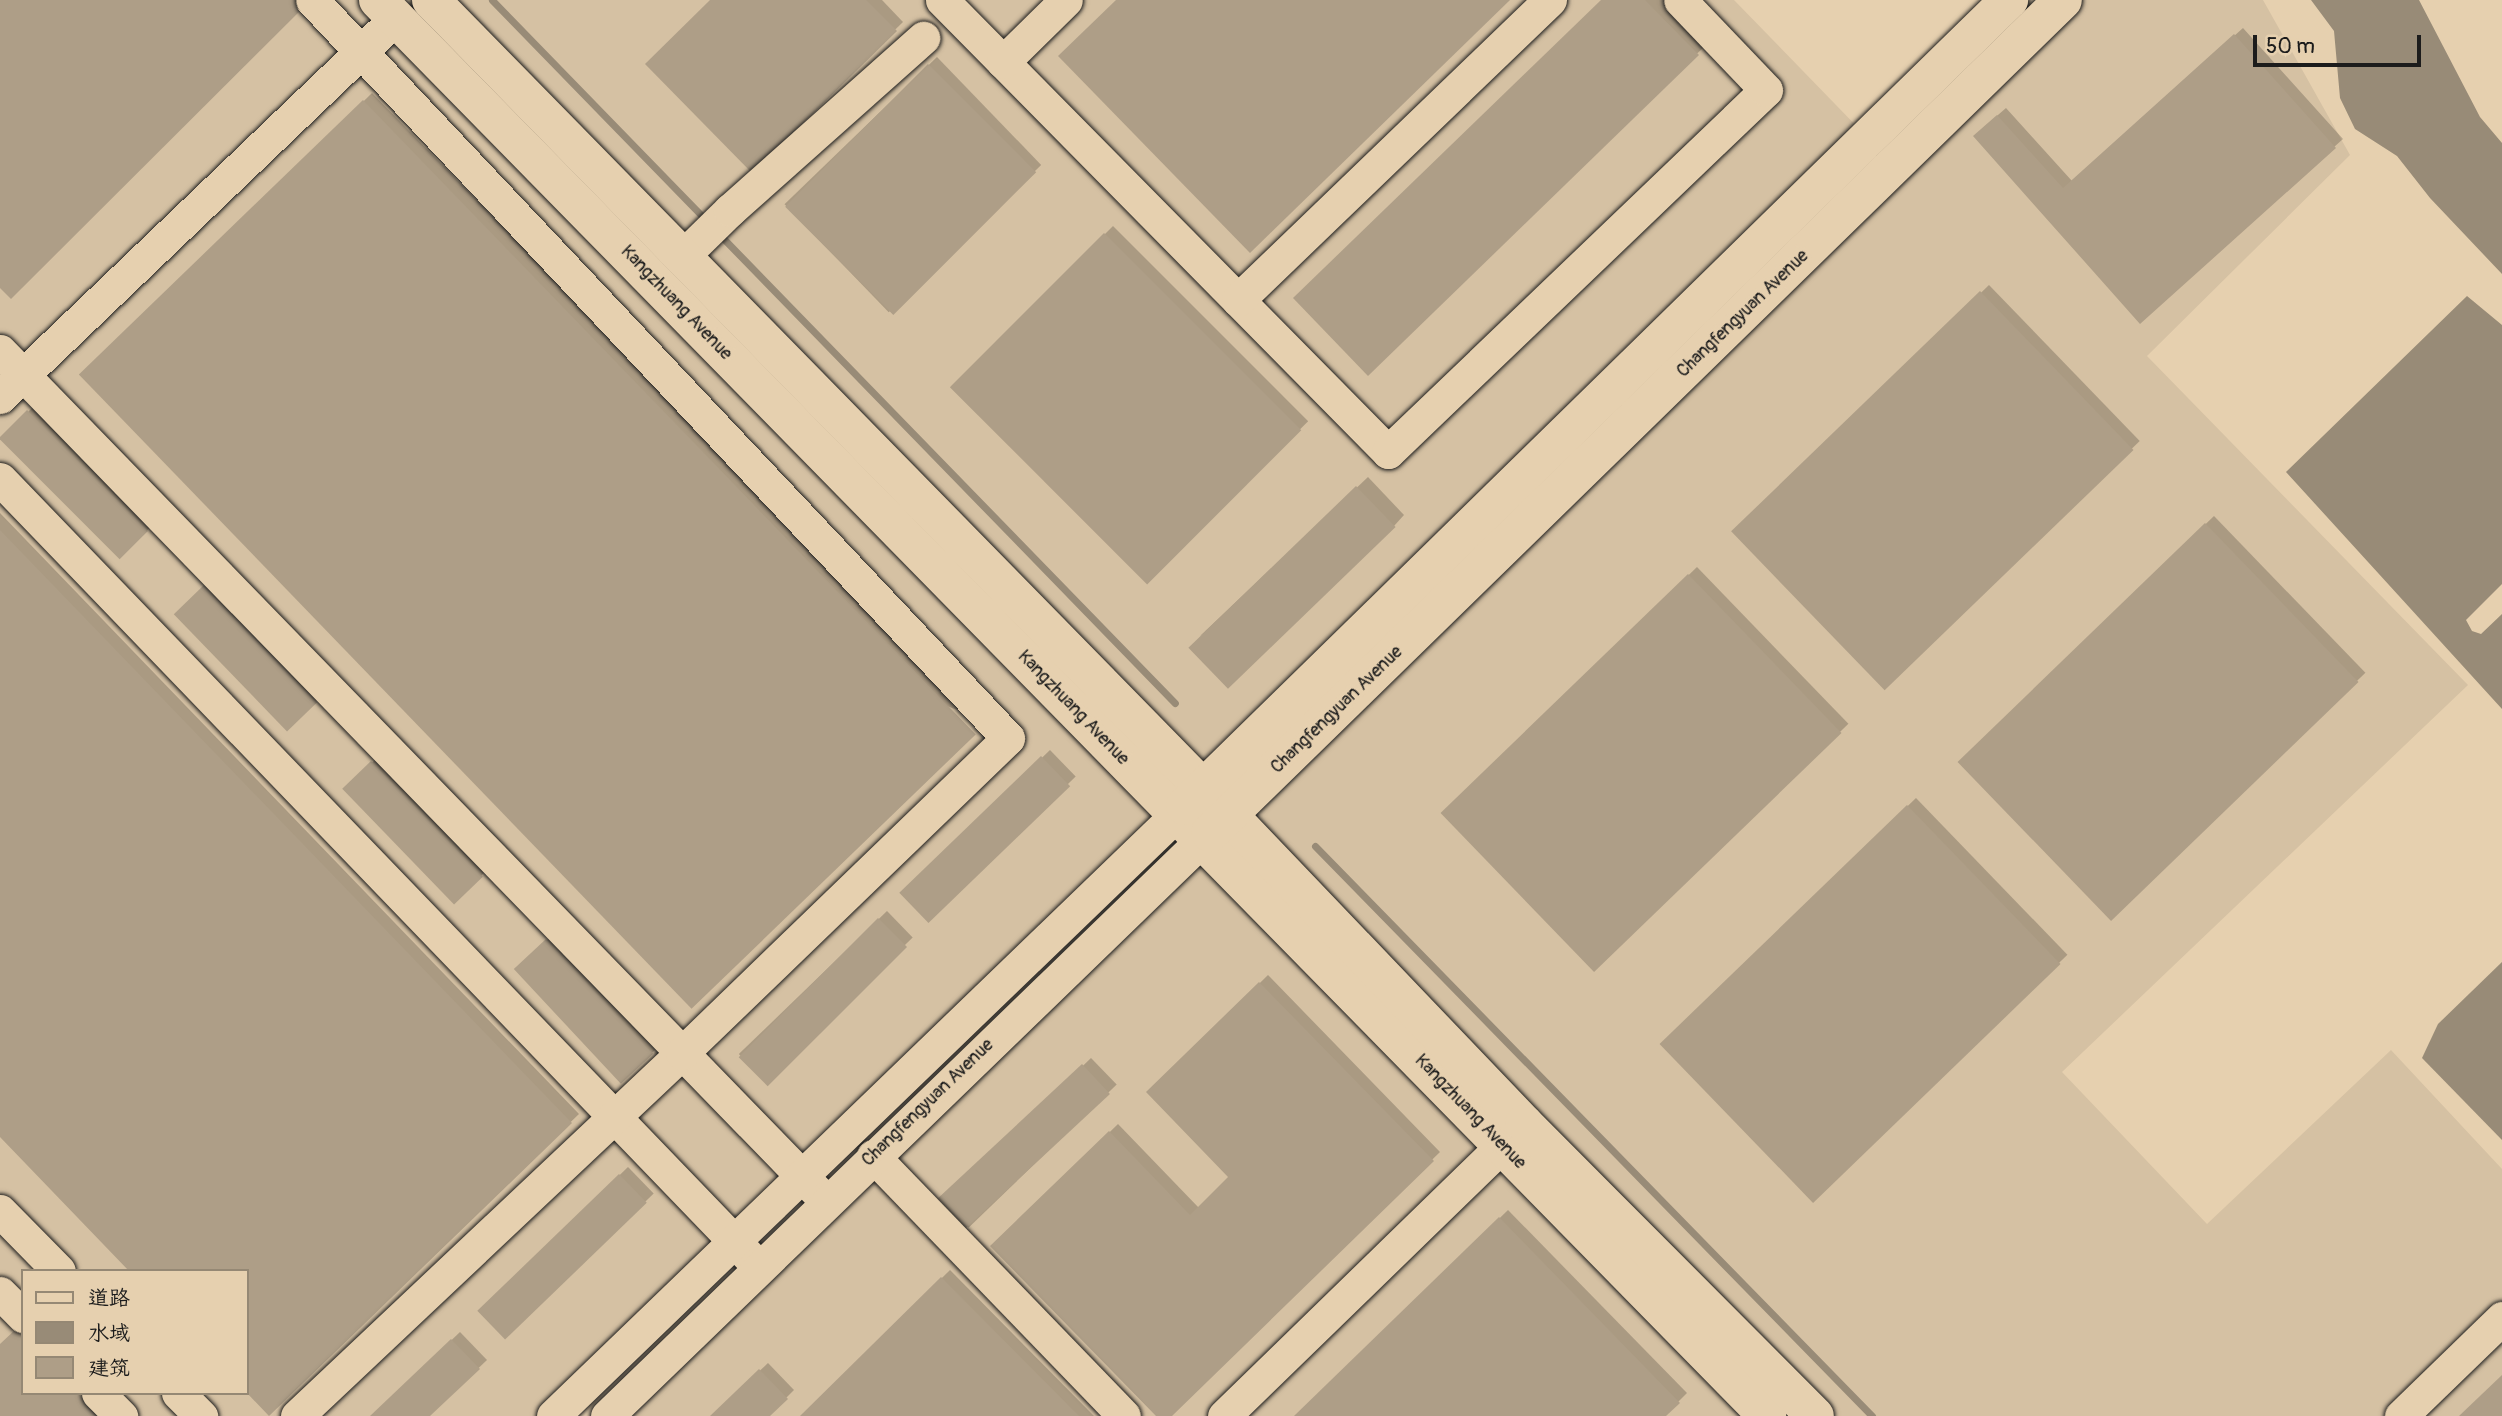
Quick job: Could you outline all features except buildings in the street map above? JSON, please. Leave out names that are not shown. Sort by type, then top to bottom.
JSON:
[{"type":"main road","name":"Kangzhuang Avenue","points":[[431,0],[706,233],[1203,814]]},
{"type":"main road","name":"Changfengyuan Avenue","points":[[1203,814],[2009,0]]},
{"type":"main road","name":"Changfengyuan Avenue","points":[[1203,814],[2063,0]]},
{"type":"main road","name":"Kangzhuang Avenue","points":[[387,9],[1203,814],[1513,1134],[1767,1416]]},
{"type":"main road","name":"Kangzhuang Avenue","points":[[1513,1134],[1815,1416]]},
{"type":"street","points":[[298,1416],[682,1053],[1008,738],[312,0]]},
{"type":"street","points":[[942,0],[1388,452],[1766,90],[1680,0]]},
{"type":"street","points":[[1003,62],[1066,0]]},
{"type":"street","points":[[1238,300],[1549,0]]},
{"type":"street","points":[[0,397],[361,52],[387,9]]},
{"type":"street","points":[[706,233],[923,38]]},
{"type":"street","points":[[0,351],[826,1201]]},
{"type":"street","points":[[0,479],[759,1267]]},
{"type":"street","name":"Changfengyuan Avenue","points":[[607,1416],[873,1156],[1203,814]]},
{"type":"street","name":"Changfengyuan Avenue","points":[[553,1416],[802,1176],[1203,814]]},
{"type":"street","points":[[1224,1416],[1513,1134]]},
{"type":"street","points":[[873,1156],[1124,1416]]},
{"type":"street","points":[[0,1211],[57,1269]]},
{"type":"street","points":[[2401,1416],[2502,1318]]},
{"type":"street","points":[[100,1395],[121,1416]]},
{"type":"street","points":[[180,1395],[201,1416]]},
{"type":"shaded area","points":[[0,0],[378,0],[1177,814],[553,1416],[0,1416]]},
{"type":"shaded area","points":[[431,0],[1734,0],[1868,138],[1203,788]]},
{"type":"shaded area","points":[[2063,0],[2263,0],[2350,155],[2147,356],[2468,685],[2062,1072],[2207,1224],[2391,1050],[2502,1169],[2502,1416],[1815,1416],[1229,815]]},
{"type":"shaded area","points":[[1203,839],[1767,1416],[607,1416]]},
{"type":"water","points":[[2311,0],[2419,0],[2480,117],[2502,143],[2502,274],[2430,198],[2397,156],[2355,129],[2340,98],[2334,31]]},
{"type":"water","points":[[2467,296],[2502,325],[2502,584],[2466,620],[2472,631],[2481,634],[2502,614],[2502,709],[2286,472]]},
{"type":"water","points":[[2502,962],[2502,1140],[2422,1058],[2438,1024]]},
{"type":"waterway","points":[[492,0],[706,220]]},
{"type":"waterway","points":[[719,234],[1175,703]]},
{"type":"waterway","points":[[1315,846],[1872,1416]]}]
